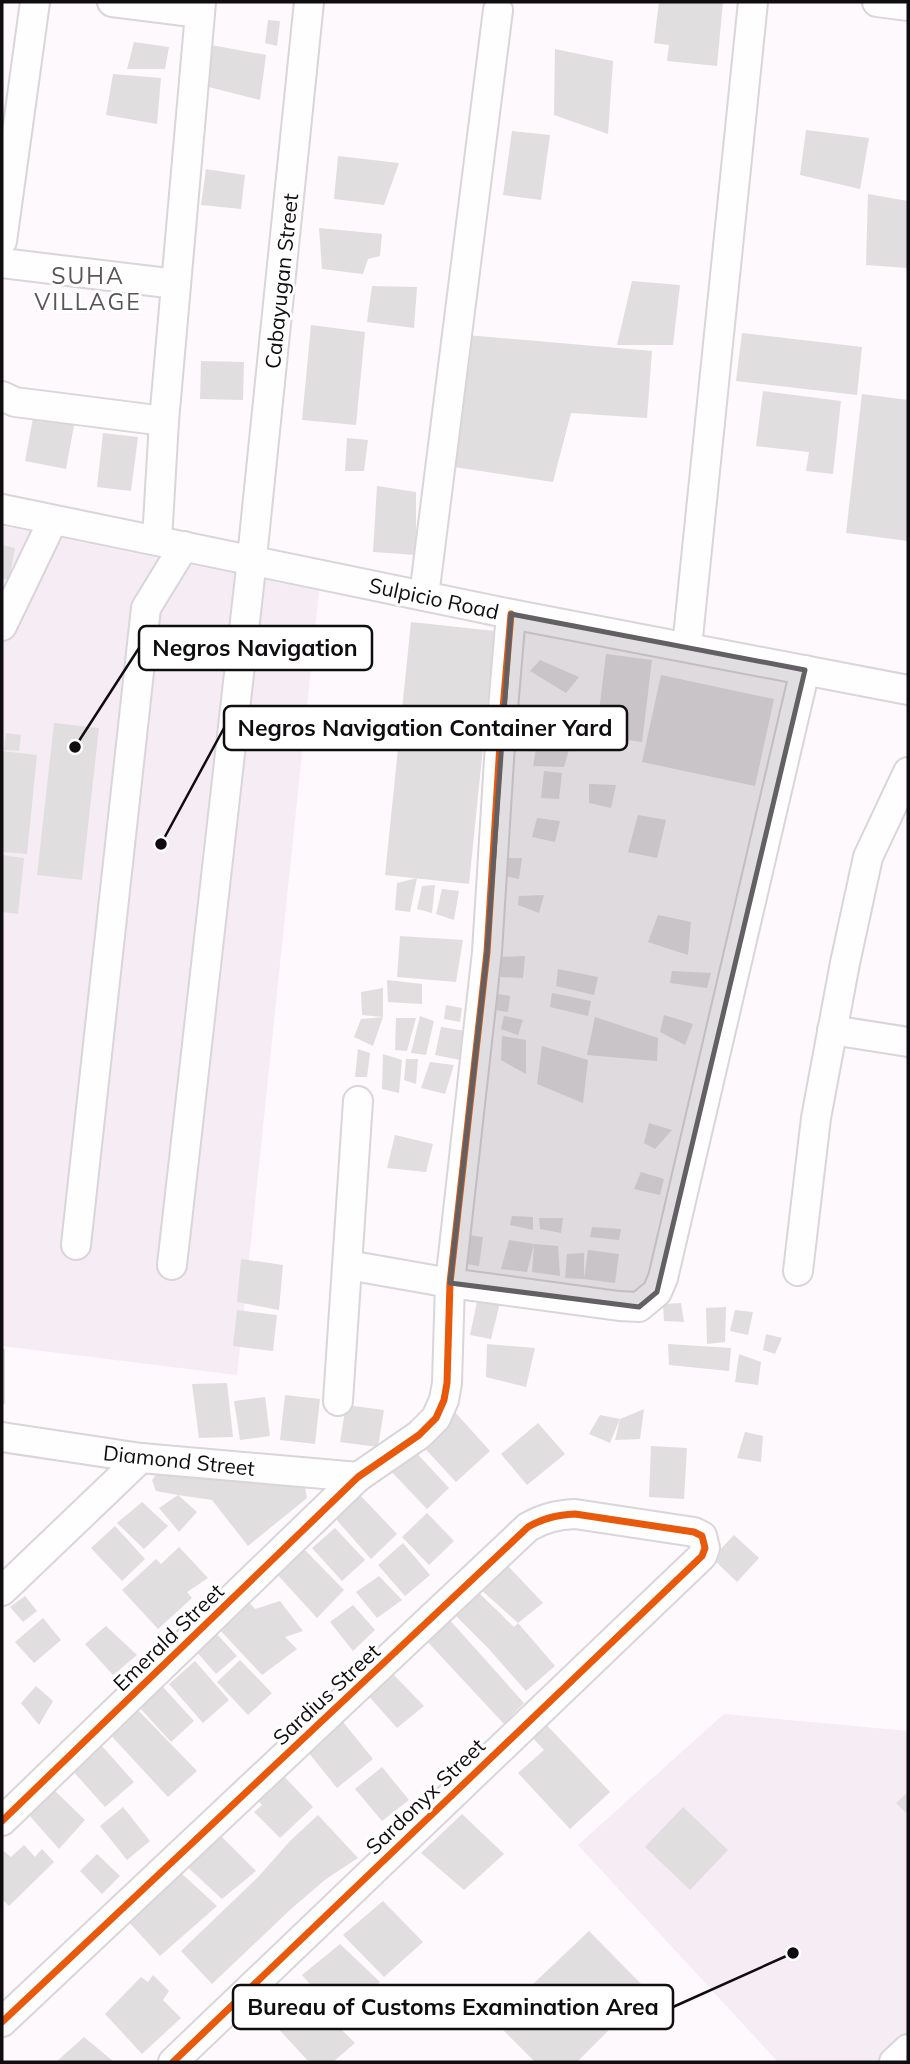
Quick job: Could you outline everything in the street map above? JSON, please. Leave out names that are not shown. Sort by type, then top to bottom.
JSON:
[{"type":"street","points":[[2,242],[36,2]]},
{"type":"street","points":[[76,1245],[146,608],[171,543],[164,421],[200,7],[112,2]]},
{"type":"street","name":"Cabayugan Street","points":[[172,1265],[251,559],[309,2]]},
{"type":"street","points":[[687,647],[753,2]]},
{"type":"street","points":[[877,2],[908,6]]},
{"type":"street","points":[[424,596],[498,10]]},
{"type":"street","points":[[2,263],[176,284]]},
{"type":"street","points":[[2,397],[15,402],[164,421]]},
{"type":"street","name":"Sulpicio Road","points":[[2,509],[511,614],[908,690]]},
{"type":"street","points":[[2,626],[53,520]]},
{"type":"street","name":"Emerald Street","points":[[2,1821],[358,1477],[419,1435],[436,1418],[444,1400],[447,1383],[450,1283],[487,952],[511,614]]},
{"type":"street","points":[[348,1265],[450,1283],[639,1307],[657,1292],[663,1278],[703,1112],[806,670]]},
{"type":"street","points":[[798,1271],[816,1118],[868,857],[907,776]]},
{"type":"street","points":[[832,1030],[908,1042]]},
{"type":"street","points":[[338,1401],[358,1101]]},
{"type":"street","name":"Diamond Street","points":[[2,1437],[141,1458],[358,1477]]},
{"type":"street","points":[[2,1591],[141,1458]]},
{"type":"street","name":"Sardius Street","points":[[2,2022],[528,1527],[541,1519],[575,1514],[694,1532],[702,1536],[705,1548],[702,1556]]},
{"type":"street","name":"Sardonyx Street","points":[[173,2062],[702,1556]]},
{"type":"street","points":[[894,2062],[908,2049]]},
{"type":"highlighted area","points":[[511,614],[805,670],[657,1292],[639,1307],[450,1283],[487,952]]},
{"type":"shaded area","points":[[2,526],[319,591],[237,1375],[2,1346]]},
{"type":"shaded area","points":[[724,1714],[908,1731],[908,2062],[778,2062],[578,1845]]},
{"type":"building","points":[[659,2],[723,2],[717,66],[667,61],[669,45],[654,43]]},
{"type":"building","points":[[268,20],[280,21],[277,46],[265,43]]},
{"type":"building","points":[[134,42],[169,47],[165,69],[127,69]]},
{"type":"building","points":[[206,44],[266,55],[260,100],[201,85]]},
{"type":"building","points":[[555,49],[613,61],[608,134],[554,115]]},
{"type":"building","points":[[113,74],[161,78],[157,124],[106,115]]},
{"type":"building","points":[[806,130],[869,138],[860,189],[800,175]]},
{"type":"building","points":[[512,131],[550,135],[541,200],[503,195]]},
{"type":"building","points":[[338,156],[399,163],[384,205],[334,199]]},
{"type":"building","points":[[206,169],[245,175],[241,209],[201,205]]},
{"type":"building","points":[[868,194],[908,201],[908,268],[866,265]]},
{"type":"building","points":[[319,228],[382,234],[380,256],[368,259],[363,274],[322,269]]},
{"type":"building","points":[[632,281],[680,285],[673,345],[617,345]]},
{"type":"building","points":[[372,286],[417,287],[414,328],[367,322]]},
{"type":"building","points":[[311,325],[365,332],[356,425],[302,420]]},
{"type":"building","points":[[742,333],[862,347],[857,395],[736,381]]},
{"type":"building","points":[[467,335],[652,351],[647,418],[571,413],[553,482],[454,467]]},
{"type":"building","points":[[201,361],[244,362],[243,400],[200,399]]},
{"type":"building","points":[[763,391],[841,401],[833,474],[806,471],[809,452],[756,446]]},
{"type":"building","points":[[862,394],[908,400],[908,541],[846,533]]},
{"type":"building","points":[[34,413],[75,420],[66,469],[25,461]]},
{"type":"building","points":[[103,433],[138,437],[131,491],[97,487]]},
{"type":"building","points":[[347,438],[368,440],[364,471],[345,471]]},
{"type":"building","points":[[377,486],[416,492],[416,555],[373,552]]},
{"type":"building","points":[[2,545],[15,548],[9,580],[2,578]]},
{"type":"building","points":[[411,622],[495,631],[469,884],[385,875]]},
{"type":"building","points":[[606,654],[652,660],[642,742],[596,736]]},
{"type":"building","points":[[540,660],[579,677],[566,693],[530,671]]},
{"type":"building","points":[[661,675],[774,699],[755,786],[642,762]]},
{"type":"building","points":[[589,705],[586,736],[567,733],[568,713]]},
{"type":"building","points":[[54,723],[99,728],[82,880],[37,875]]},
{"type":"building","points":[[6,733],[21,735],[19,751],[4,750]]},
{"type":"building","points":[[536,749],[569,750],[564,767],[533,766]]},
{"type":"building","points":[[2,751],[37,755],[27,854],[2,852]]},
{"type":"building","points":[[544,771],[562,773],[559,799],[541,798]]},
{"type":"building","points":[[589,784],[616,785],[611,808],[589,803]]},
{"type":"building","points":[[638,815],[666,820],[657,858],[628,852]]},
{"type":"building","points":[[537,818],[560,821],[555,842],[532,837]]},
{"type":"building","points":[[2,855],[24,858],[18,914],[2,912]]},
{"type":"building","points":[[501,858],[522,858],[519,879],[500,875]]},
{"type":"building","points":[[417,878],[410,912],[395,910],[397,883]]},
{"type":"building","points":[[435,885],[432,913],[417,909],[422,886]]},
{"type":"building","points":[[442,889],[459,891],[454,920],[436,914]]},
{"type":"building","points":[[544,895],[539,913],[518,905],[519,896]]},
{"type":"building","points":[[658,915],[691,922],[688,955],[648,942]]},
{"type":"building","points":[[400,936],[463,940],[456,982],[397,977]]},
{"type":"building","points":[[525,956],[523,978],[501,977],[499,957]]},
{"type":"building","points":[[558,969],[598,977],[594,995],[556,986]]},
{"type":"building","points":[[672,971],[711,973],[707,988],[670,983]]},
{"type":"building","points":[[387,980],[422,984],[422,1004],[388,1002]]},
{"type":"building","points":[[383,988],[383,1017],[362,1015],[361,992]]},
{"type":"building","points":[[486,992],[510,996],[508,1012],[483,1008]]},
{"type":"building","points":[[552,993],[591,1001],[588,1016],[550,1007]]},
{"type":"building","points":[[446,1005],[462,1008],[460,1022],[444,1019]]},
{"type":"building","points":[[664,1015],[693,1024],[685,1045],[660,1032]]},
{"type":"building","points":[[420,1016],[434,1021],[426,1055],[411,1053]]},
{"type":"building","points":[[504,1016],[523,1020],[518,1035],[501,1029]]},
{"type":"building","points":[[383,1017],[373,1046],[354,1037],[361,1019]]},
{"type":"building","points":[[595,1017],[658,1038],[657,1061],[587,1055]]},
{"type":"building","points":[[396,1018],[416,1018],[407,1051],[395,1050]]},
{"type":"building","points":[[441,1027],[466,1031],[460,1060],[435,1055]]},
{"type":"building","points":[[502,1036],[526,1040],[526,1074],[501,1060]]},
{"type":"building","points":[[542,1046],[588,1060],[583,1103],[537,1084]]},
{"type":"building","points":[[358,1049],[370,1053],[367,1077],[355,1077]]},
{"type":"building","points":[[383,1054],[402,1060],[399,1093],[382,1089]]},
{"type":"building","points":[[406,1059],[418,1059],[416,1084],[404,1080]]},
{"type":"building","points":[[430,1062],[454,1065],[445,1094],[421,1088]]},
{"type":"building","points":[[649,1123],[672,1130],[655,1149],[644,1143]]},
{"type":"building","points":[[395,1135],[433,1144],[426,1172],[387,1168]]},
{"type":"building","points":[[641,1172],[664,1179],[660,1195],[634,1189]]},
{"type":"building","points":[[512,1216],[533,1217],[533,1230],[510,1225]]},
{"type":"building","points":[[539,1218],[563,1218],[561,1233],[540,1229]]},
{"type":"building","points":[[592,1227],[621,1229],[619,1240],[590,1237]]},
{"type":"building","points":[[459,1234],[483,1237],[479,1266],[455,1262]]},
{"type":"building","points":[[509,1240],[534,1244],[527,1272],[501,1269]]},
{"type":"building","points":[[534,1244],[558,1246],[560,1276],[532,1272]]},
{"type":"building","points":[[588,1250],[619,1254],[615,1283],[584,1279]]},
{"type":"building","points":[[584,1253],[584,1279],[565,1278],[567,1254]]},
{"type":"building","points":[[241,1259],[283,1265],[279,1310],[237,1302]]},
{"type":"building","points":[[478,1297],[501,1299],[491,1339],[470,1335]]},
{"type":"building","points":[[681,1303],[684,1322],[664,1321],[663,1304]]},
{"type":"building","points":[[726,1307],[725,1342],[707,1344],[706,1308]]},
{"type":"building","points":[[237,1310],[277,1315],[273,1351],[233,1346]]},
{"type":"building","points":[[735,1310],[753,1312],[748,1335],[730,1331]]},
{"type":"building","points":[[766,1334],[782,1338],[775,1354],[763,1350]]},
{"type":"building","points":[[487,1344],[535,1348],[526,1387],[486,1377]]},
{"type":"building","points":[[668,1344],[731,1348],[729,1371],[669,1365]]},
{"type":"building","points":[[2,1349],[5,1349],[5,1404],[2,1404]]},
{"type":"building","points":[[739,1354],[761,1362],[758,1385],[735,1382]]},
{"type":"building","points":[[227,1383],[233,1437],[199,1438],[192,1384]]},
{"type":"building","points":[[285,1395],[320,1399],[315,1444],[280,1440]]},
{"type":"building","points":[[265,1397],[270,1436],[240,1440],[234,1401]]},
{"type":"building","points":[[346,1405],[384,1410],[378,1447],[340,1442]]},
{"type":"building","points":[[644,1409],[640,1439],[615,1440],[620,1419]]},
{"type":"building","points":[[454,1411],[490,1451],[456,1482],[419,1442]]},
{"type":"building","points":[[600,1415],[620,1419],[610,1443],[589,1434]]},
{"type":"building","points":[[538,1423],[565,1454],[527,1485],[501,1454]]},
{"type":"building","points":[[745,1432],[763,1436],[761,1462],[737,1458]]},
{"type":"building","points":[[410,1446],[449,1488],[427,1509],[387,1467]]},
{"type":"building","points":[[651,1446],[687,1448],[684,1499],[649,1497]]},
{"type":"building","points":[[159,1471],[304,1482],[307,1498],[248,1546],[212,1500],[156,1491],[152,1480]]},
{"type":"building","points":[[178,1495],[197,1512],[179,1532],[159,1508]]},
{"type":"building","points":[[360,1495],[397,1534],[371,1559],[335,1518]]},
{"type":"building","points":[[142,1502],[168,1526],[144,1549],[117,1523]]},
{"type":"building","points":[[427,1513],[454,1541],[429,1565],[402,1537]]},
{"type":"building","points":[[115,1526],[145,1559],[122,1581],[91,1548]]},
{"type":"building","points":[[335,1528],[365,1560],[342,1581],[312,1548]]},
{"type":"building","points":[[734,1535],[759,1558],[737,1582],[712,1558]]},
{"type":"building","points":[[403,1543],[430,1575],[405,1596],[378,1565]]},
{"type":"building","points":[[179,1547],[208,1578],[187,1592],[192,1598],[158,1629],[122,1590],[156,1559],[161,1564]]},
{"type":"building","points":[[303,1548],[344,1590],[317,1618],[275,1572]]},
{"type":"building","points":[[506,1564],[543,1603],[518,1623],[479,1588]]},
{"type":"building","points":[[379,1576],[402,1600],[377,1618],[356,1592]]},
{"type":"building","points":[[480,1594],[514,1627],[518,1623],[555,1666],[526,1691],[456,1616]]},
{"type":"building","points":[[25,1596],[37,1611],[23,1622],[10,1607]]},
{"type":"building","points":[[247,1600],[255,1609],[280,1601],[303,1631],[285,1637],[297,1649],[262,1675],[219,1629]]},
{"type":"building","points":[[353,1605],[375,1630],[353,1651],[330,1622]]},
{"type":"building","points":[[447,1617],[524,1703],[504,1724],[423,1637]]},
{"type":"building","points":[[43,1618],[61,1640],[34,1663],[15,1642]]},
{"type":"building","points":[[106,1626],[137,1655],[113,1675],[85,1644]]},
{"type":"building","points":[[215,1632],[237,1656],[216,1674],[195,1650]]},
{"type":"building","points":[[240,1660],[272,1693],[248,1715],[217,1682]]},
{"type":"building","points":[[195,1661],[229,1700],[203,1723],[169,1684]]},
{"type":"building","points":[[391,1672],[424,1706],[397,1728],[366,1693]]},
{"type":"building","points":[[36,1686],[53,1701],[39,1725],[21,1703]]},
{"type":"building","points":[[163,1687],[194,1721],[171,1742],[140,1708]]},
{"type":"building","points":[[132,1704],[197,1771],[168,1797],[105,1729]]},
{"type":"building","points":[[339,1717],[373,1759],[337,1788],[304,1747]]},
{"type":"building","points":[[540,1718],[610,1792],[570,1829],[518,1773],[544,1750],[526,1731]]},
{"type":"building","points":[[101,1745],[134,1782],[105,1807],[72,1770]]},
{"type":"building","points":[[382,1767],[409,1800],[382,1821],[355,1789]]},
{"type":"building","points":[[279,1771],[313,1807],[280,1838],[254,1812],[262,1805],[253,1795]]},
{"type":"building","points":[[53,1789],[85,1820],[59,1849],[29,1815]]},
{"type":"building","points":[[908,1792],[908,1815],[896,1803]]},
{"type":"building","points":[[123,1807],[150,1841],[127,1860],[100,1826]]},
{"type":"building","points":[[683,1807],[728,1850],[690,1890],[645,1847]]},
{"type":"building","points":[[462,1814],[504,1854],[464,1890],[421,1853]]},
{"type":"building","points":[[318,1815],[358,1858],[326,1879],[291,1909],[212,1984],[181,1951]]},
{"type":"building","points":[[218,1833],[256,1871],[222,1899],[184,1864]]},
{"type":"building","points":[[24,1845],[35,1857],[42,1849],[54,1862],[9,1906],[2,1899],[2,1850],[11,1857]]},
{"type":"building","points":[[97,1854],[120,1876],[102,1894],[80,1871]]},
{"type":"building","points":[[181,1873],[217,1906],[160,1956],[127,1920]]},
{"type":"building","points":[[383,1901],[423,1942],[384,1977],[343,1935]]},
{"type":"building","points":[[589,1931],[648,1991],[577,2062],[535,2062],[494,2021]]},
{"type":"building","points":[[340,1944],[380,1982],[343,2022],[302,1975]]},
{"type":"building","points":[[153,1975],[169,1991],[163,2000],[181,2018],[142,2054],[105,2014],[141,1977],[148,1982]]},
{"type":"building","points":[[320,2008],[355,2043],[333,2062],[309,2062],[276,2026],[291,2011],[303,2021]]},
{"type":"building","points":[[84,2037],[114,2062],[56,2062]]},
{"type":"cycle path","points":[[2,1821],[358,1477],[419,1435],[436,1418],[444,1400],[447,1383],[450,1283],[487,952],[511,614]]},
{"type":"cycle path","points":[[2,2022],[528,1527],[540,1521],[575,1514],[694,1532],[702,1536],[705,1548],[702,1556],[173,2062]]},
{"type":"place","name":"Negros Navigation","points":[[75,747]]},
{"type":"place","name":"Negros Navigation Container Yard","points":[[161,844]]},
{"type":"place","name":"Bureau of Customs Examination Area","points":[[793,1953]]},
{"type":"district","name":"SUHA VILLAGE","points":[[88,288]]}]
